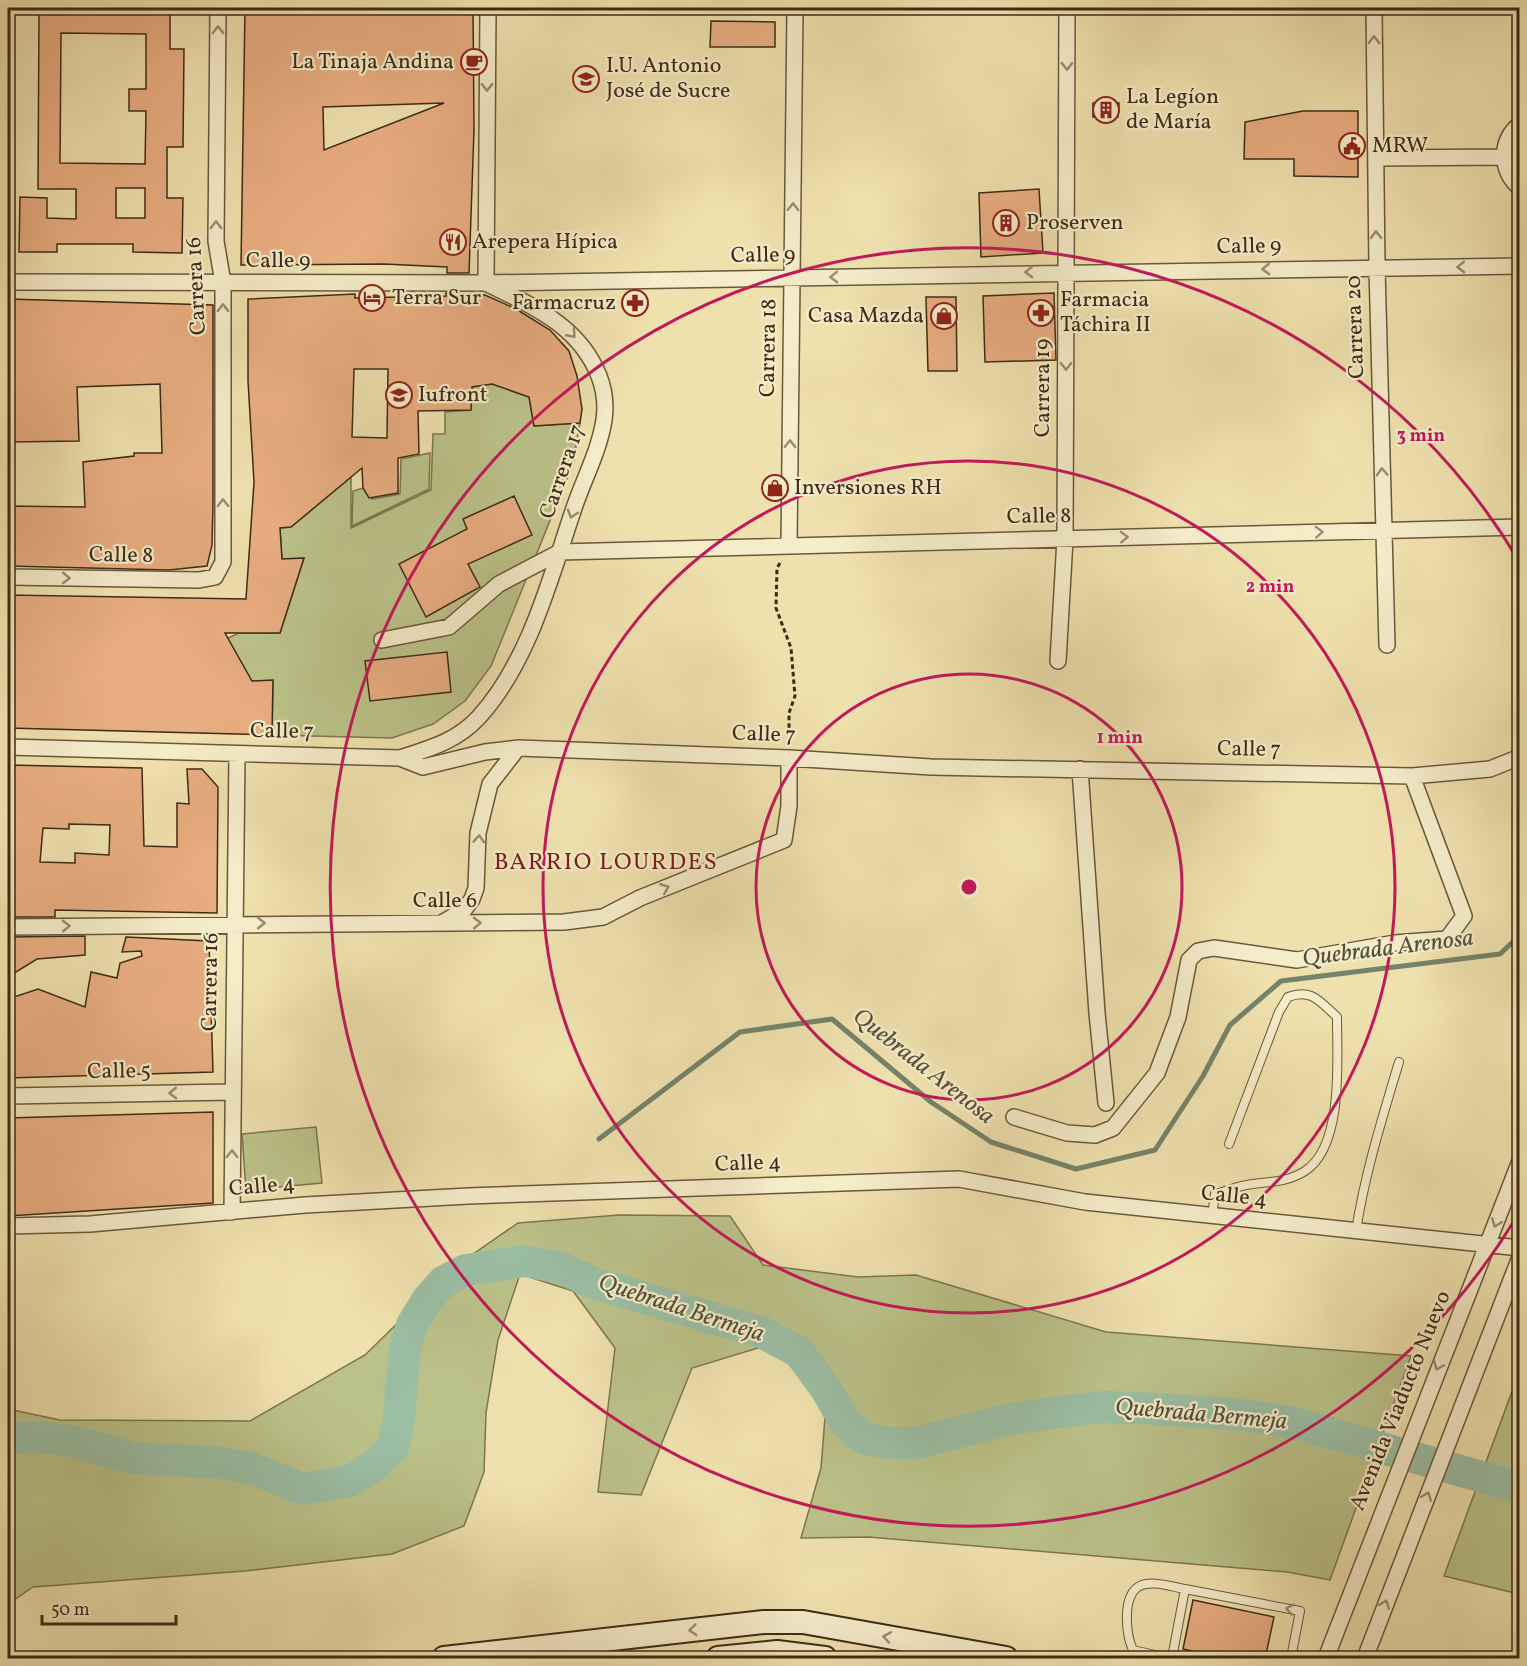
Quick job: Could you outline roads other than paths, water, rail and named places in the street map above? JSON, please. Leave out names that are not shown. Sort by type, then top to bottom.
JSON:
[{"type":"street","name":"Carrera 16","points":[[218,8],[216,241],[223,283],[224,562]]},
{"type":"street","points":[[486,283],[488,8]]},
{"type":"street","name":"Carrera 18","points":[[789,545],[795,8]]},
{"type":"street","name":"Carrera 19","points":[[1058,661],[1065,539],[1067,8]]},
{"type":"street","name":"Carrera 20","points":[[1374,8],[1377,268],[1387,645]]},
{"type":"street","points":[[1520,124],[1509,136],[1504,157],[1510,178],[1520,188]]},
{"type":"street","points":[[1376,158],[1504,157]]},
{"type":"street","name":"Calle 9","points":[[8,282],[486,283],[1520,266]]},
{"type":"street","name":"Carrera 17","points":[[400,758],[441,746],[459,736],[491,704],[503,686],[539,614],[573,509],[599,442],[605,399],[600,378],[589,354],[567,328],[542,311],[486,283]]},
{"type":"street","name":"Calle 8","points":[[560,552],[1520,527]]},
{"type":"street","points":[[382,640],[449,627],[499,584],[560,552]]},
{"type":"street","name":"Calle 8","points":[[8,577],[200,580],[215,577],[224,562]]},
{"type":"street","name":"Calle 7","points":[[8,747],[400,758],[423,767],[485,752],[518,748],[789,758],[931,767],[1412,776],[1490,769],[1520,757]]},
{"type":"street","points":[[442,923],[464,910],[472,900],[476,888],[478,832],[490,784],[518,748]]},
{"type":"street","name":"Carrera 16","points":[[232,1212],[231,1092],[237,754]]},
{"type":"street","name":"Calle 6","points":[[8,927],[235,923],[564,922],[603,916],[640,898],[784,840],[789,806],[789,758]]},
{"type":"street","points":[[1080,769],[1097,1013],[1106,1103]]},
{"type":"street","points":[[1490,769],[1520,771]]},
{"type":"street","points":[[1014,1118],[1067,1133],[1095,1135],[1113,1128],[1157,1073],[1178,1017],[1189,960],[1198,951],[1214,948],[1297,960],[1395,943],[1447,939],[1464,916],[1412,776]]},
{"type":"street","name":"Calle 5","points":[[8,1096],[231,1092]]},
{"type":"street","name":"Avenida Viaducto Nuevo","points":[[1326,1659],[1370,1539],[1520,1161]]},
{"type":"street","name":"Calle 4","points":[[8,1226],[90,1224],[468,1196],[959,1179],[1085,1202],[1212,1218],[1520,1248]]},
{"type":"street","points":[[1365,1659],[1520,1257]]},
{"type":"street","points":[[444,1659],[579,1651],[764,1622],[803,1622],[1006,1659]]},
{"type":"street","points":[[718,1659],[777,1652],[825,1659]]},
{"type":"lane","points":[[1212,1218],[1215,1194],[1242,1186],[1280,1181],[1306,1171],[1329,1141],[1336,1092],[1337,1017],[1310,994],[1301,992],[1288,997],[1279,1012],[1229,1144]]},
{"type":"lane","points":[[1356,1231],[1376,1136],[1399,1062]]},
{"type":"lane","points":[[1185,1589],[1170,1659],[1134,1650],[1126,1628],[1131,1596],[1138,1587],[1150,1583],[1185,1589],[1300,1611],[1291,1659]]},
{"type":"waterway","name":"Quebrada Arenosa","points":[[599,1139],[740,1032],[832,1019],[931,1102],[991,1142],[1076,1169],[1155,1150],[1203,1076],[1230,1025],[1281,981],[1500,954],[1520,935]]},
{"type":"waterway","name":"Quebrada Bermeja","points":[[8,1438],[41,1437],[72,1441],[132,1458],[222,1463],[251,1468],[303,1489],[349,1481],[374,1466],[393,1447],[399,1416],[405,1348],[412,1325],[428,1299],[443,1282],[466,1270],[525,1261],[561,1268],[593,1283],[763,1333],[799,1352],[826,1389],[845,1422],[862,1438],[887,1443],[918,1443],[1005,1420],[1105,1407],[1244,1415],[1299,1424],[1520,1488]]},
{"type":"place","name":"La Tinaja Andina","points":[[474,62]]},
{"type":"place","name":"I.U. Antonio José de Sucre","points":[[586,79]]},
{"type":"place","name":"La Legíon de María","points":[[1106,110]]},
{"type":"place","name":"MRW","points":[[1352,146]]},
{"type":"place","name":"Proserven","points":[[1006,223]]},
{"type":"place","name":"Arepera Hípica","points":[[453,242]]},
{"type":"place","name":"Terra Sur","points":[[372,298]]},
{"type":"place","name":"Farmacruz","points":[[635,303]]},
{"type":"place","name":"Farmacia Táchira II","points":[[1041,313]]},
{"type":"place","name":"Casa Mazda","points":[[944,316]]},
{"type":"place","name":"Iufront","points":[[399,395]]},
{"type":"place","name":"Inversiones RH","points":[[775,488]]},
{"type":"district","name":"BARRIO LOURDES","points":[[606,863]]}]
